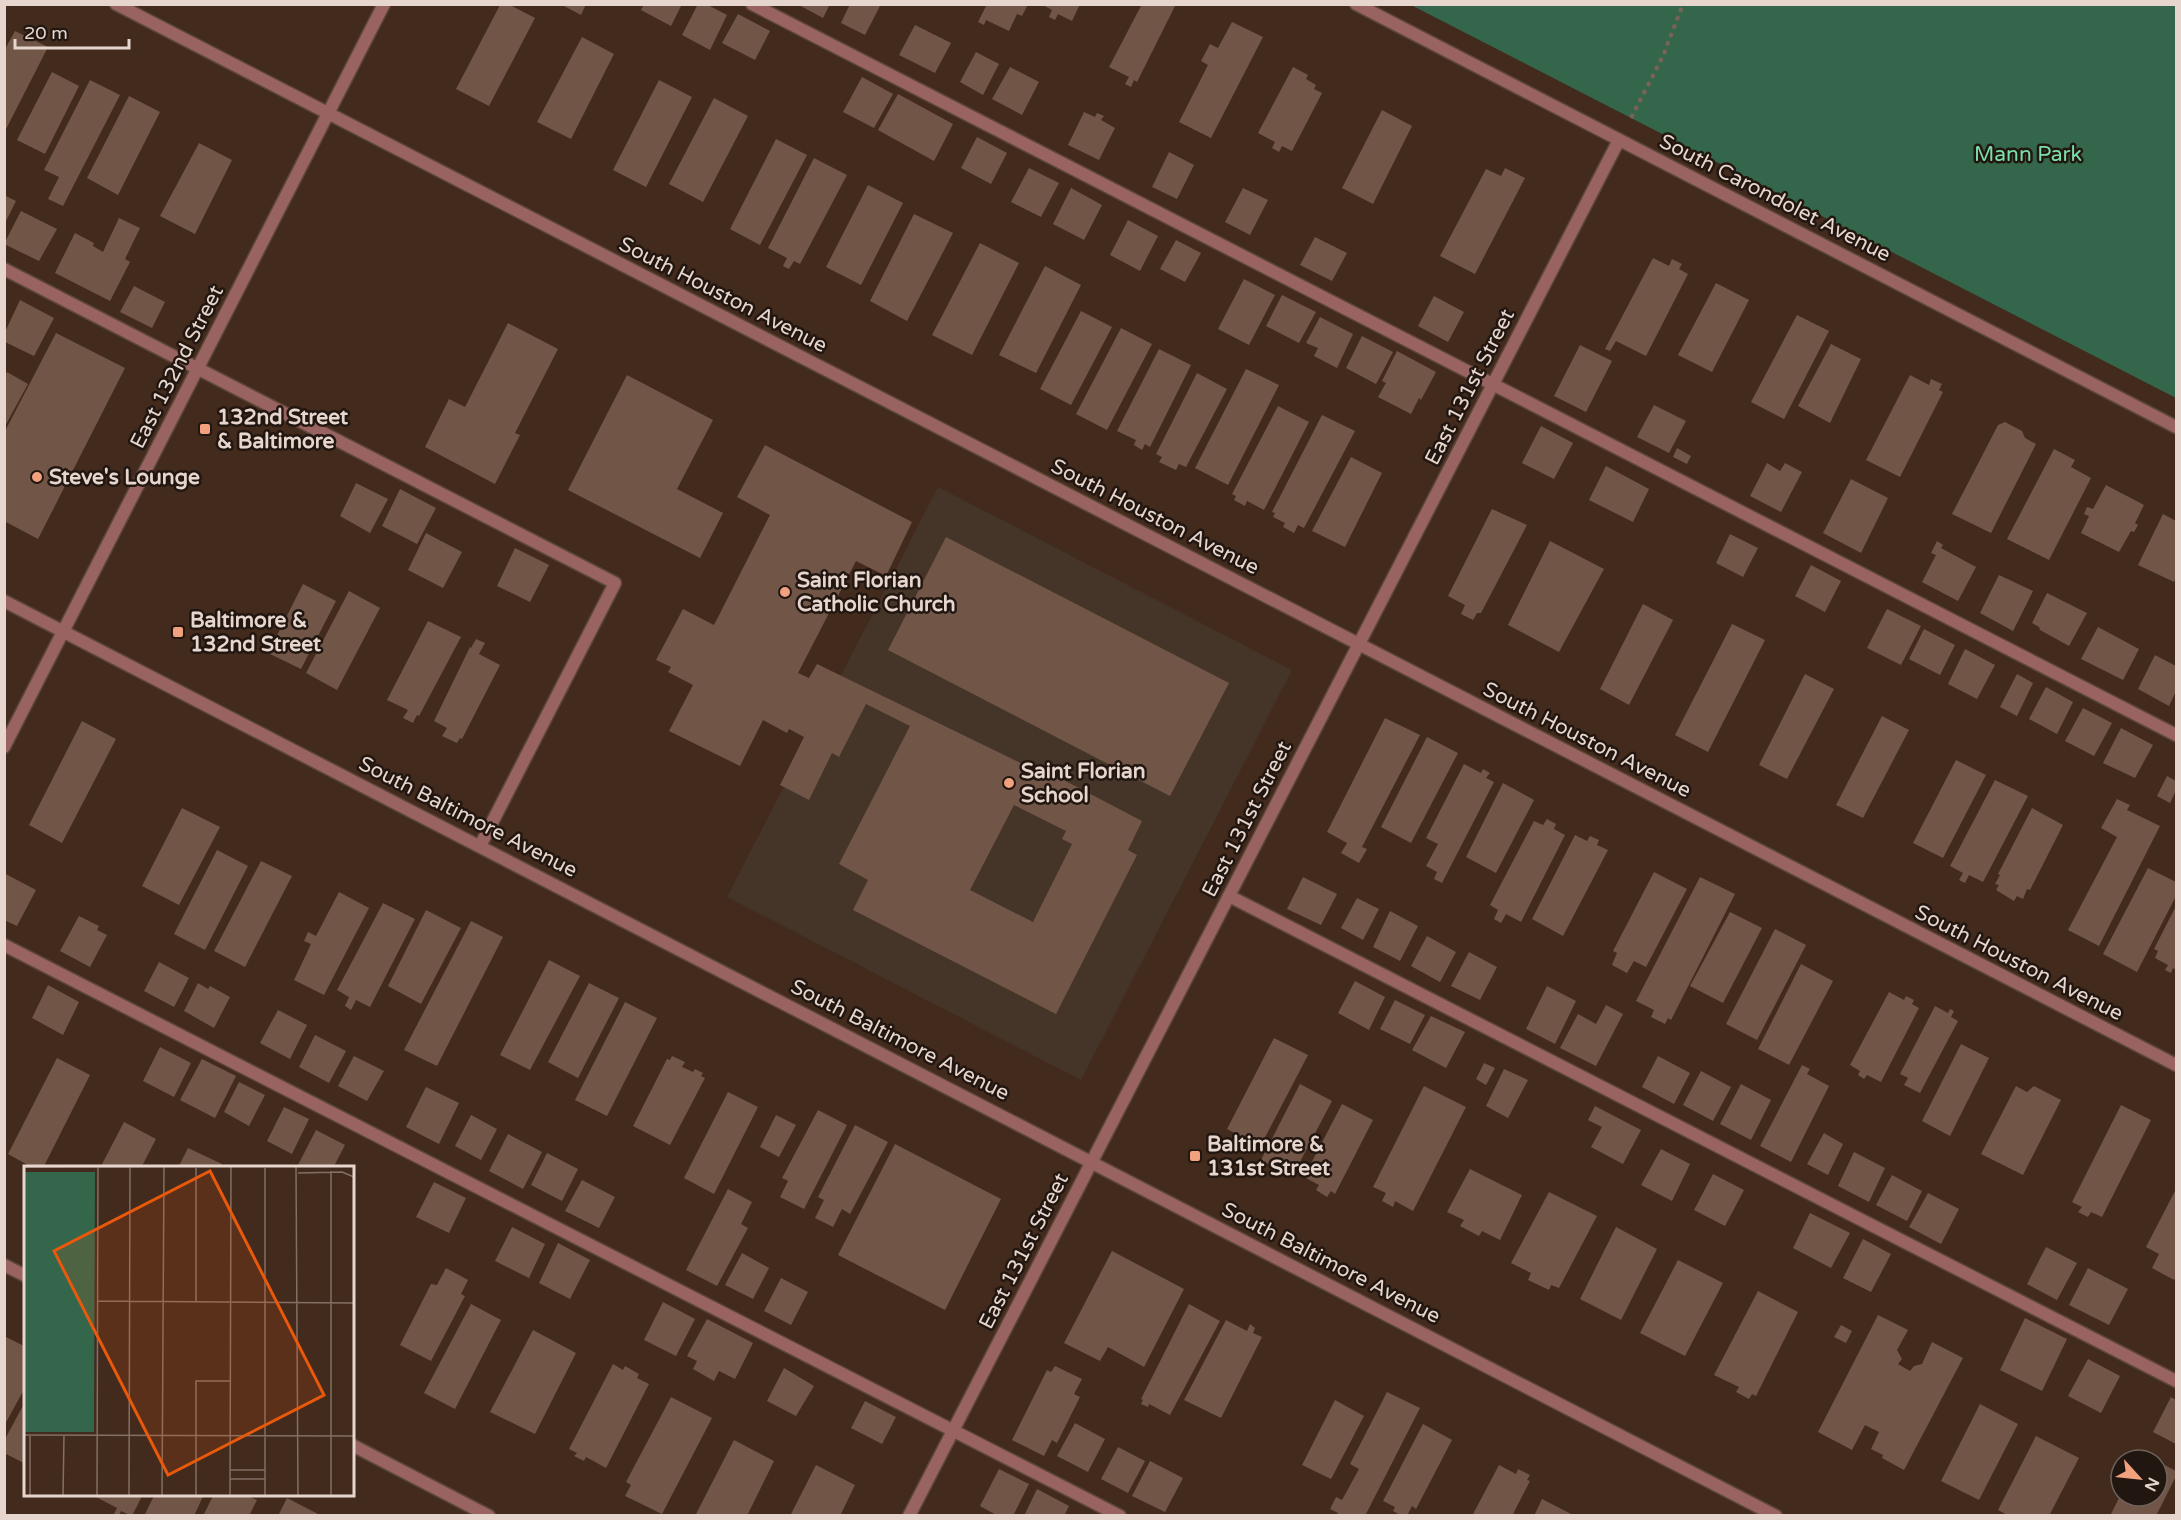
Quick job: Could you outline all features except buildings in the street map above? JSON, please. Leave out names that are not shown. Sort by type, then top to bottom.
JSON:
[{"type":"street","name":"South Houston Avenue","points":[[116,4],[2176,1065]]},
{"type":"street","name":"East 132nd Street","points":[[4,747],[384,4]]},
{"type":"street","points":[[752,4],[2176,735]]},
{"type":"street","name":"South Carondolet Avenue","points":[[1356,4],[2176,427]]},
{"type":"street","name":"East 131st Street","points":[[909,1515],[1619,140]]},
{"type":"street","points":[[4,270],[615,583],[480,846]]},
{"type":"street","name":"South Baltimore Avenue","points":[[4,601],[1776,1515]]},
{"type":"street","points":[[1229,896],[2176,1382]]},
{"type":"street","points":[[4,945],[1120,1515]]},
{"type":"street","points":[[4,1265],[24,1275]]},
{"type":"street","points":[[354,1446],[489,1515]]},
{"type":"path","points":[[1619,140],[1663,56],[1683,4]]},
{"type":"shaded area","name":"Saint Florian School","points":[[938,487],[1292,670],[1081,1080],[727,897]]},
{"type":"green space","name":"Mann Park","points":[[1411,5],[2176,5],[2176,398]]},
{"type":"place","name":"132nd Street & Baltimore","points":[[205,429]]},
{"type":"place","name":"Steve's Lounge","points":[[37,477]]},
{"type":"place","name":"Saint Florian Catholic Church","points":[[785,592]]},
{"type":"place","name":"Baltimore & 132nd Street","points":[[178,632]]},
{"type":"place","name":"Saint Florian School","points":[[1009,783]]},
{"type":"place","name":"Baltimore & 131st Street","points":[[1195,1156]]}]
